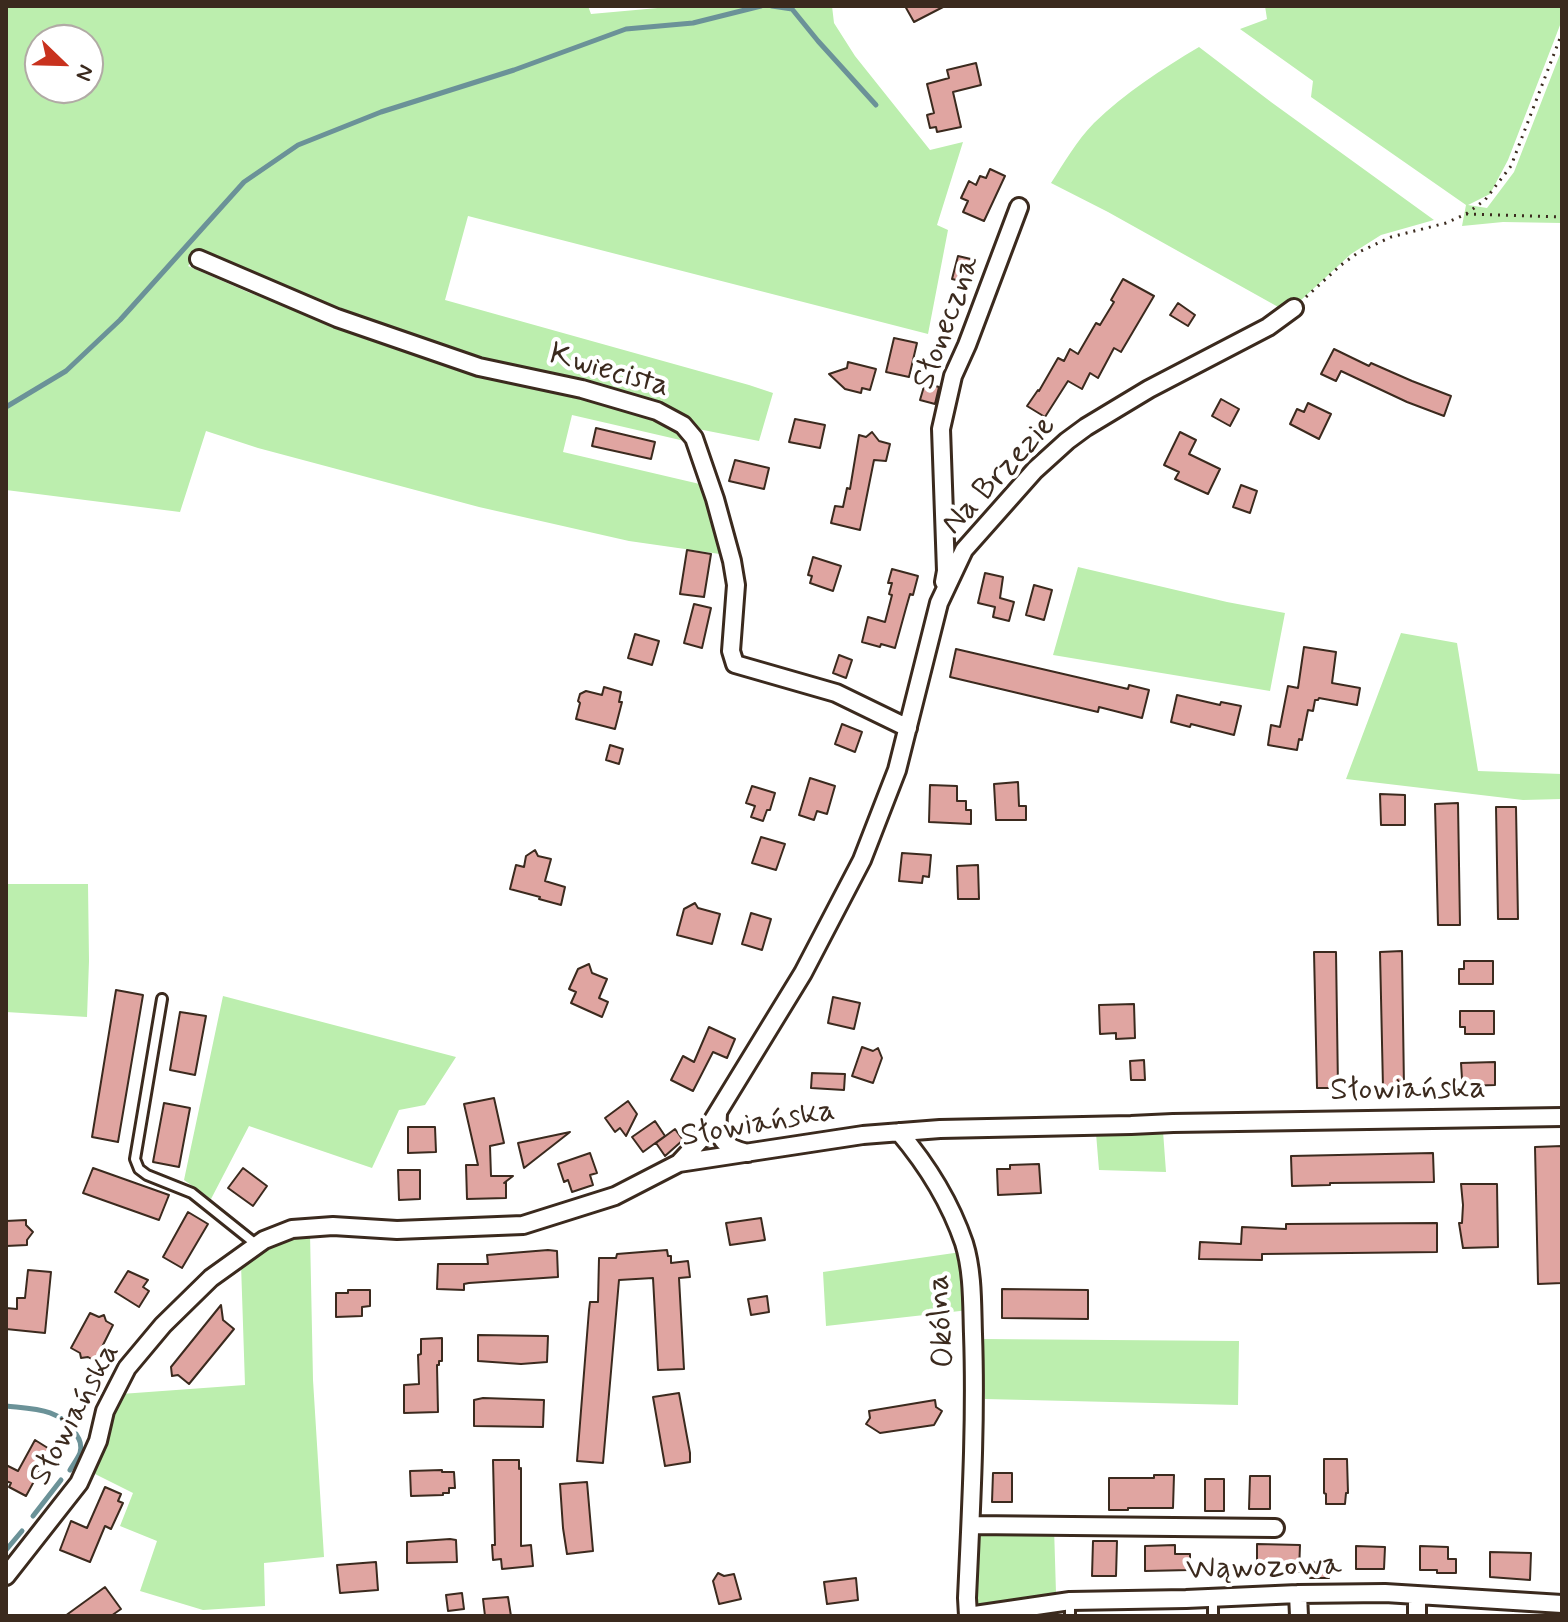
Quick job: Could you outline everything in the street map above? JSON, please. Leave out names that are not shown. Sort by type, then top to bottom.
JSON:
[{"type":"street","name":"Słoneczna","points":[[939,603],[946,571],[941,429],[953,376],[1019,207]]},
{"type":"street","name":"Kwiecista","points":[[199,259],[337,318],[479,367],[582,389],[657,411],[683,425],[694,438],[732,561],[736,585],[731,651],[735,664],[836,693],[908,728]]},
{"type":"street","name":"Na Brzezie","points":[[679,1163],[702,1138],[803,973],[862,860],[897,770],[939,603],[964,550],[1035,470],[1090,424],[1149,389],[1268,327],[1294,308]]},
{"type":"street","points":[[718,1112],[717,1130],[724,1142],[735,1150],[750,1153]]},
{"type":"street","name":"Słowiańska","points":[[6,1576],[79,1483],[98,1441],[105,1411],[127,1368],[163,1325],[211,1278],[264,1240],[292,1229],[333,1226],[397,1230],[523,1225],[615,1196],[679,1163],[863,1135],[940,1129],[1562,1117]]},
{"type":"street","name":"Okólna","points":[[899,1132],[922,1159],[942,1193],[963,1242],[971,1271],[975,1379],[968,1616]]},
{"type":"street","points":[[971,1525],[1275,1528]]},
{"type":"street","name":"Wąwozowa","points":[[968,1616],[1298,1594],[1385,1593],[1562,1604]]},
{"type":"street","points":[[1298,1594],[1299,1616]]},
{"type":"street","points":[[1417,1596],[1417,1616]]},
{"type":"lane","points":[[162,999],[135,1159],[139,1169],[147,1175],[192,1193],[257,1245]]},
{"type":"lane","points":[[1213,1598],[1213,1616]]},
{"type":"path","points":[[1294,308],[1359,252],[1391,237],[1446,223],[1466,214],[1485,200],[1511,166],[1562,33]]},
{"type":"path","points":[[1466,214],[1562,217]]},
{"type":"green space","points":[[6,6],[588,6],[591,14],[680,6],[832,6],[834,23],[855,56],[930,150],[963,142],[937,225],[948,230],[928,334],[468,216],[445,300],[773,393],[759,441],[698,429],[681,414],[483,363],[336,314],[201,252],[188,266],[250,293],[455,366],[647,410],[678,426],[689,442],[572,415],[563,452],[704,485],[727,555],[629,541],[479,507],[258,448],[206,431],[180,512],[6,490]]},
{"type":"green space","points":[[1265,6],[1562,6],[1562,20],[1508,160],[1490,194],[1468,205],[1487,208],[1514,172],[1562,49],[1562,223],[1503,222],[1462,226],[1466,205],[1311,97],[1313,81],[1240,29],[1267,19]]},
{"type":"green space","points":[[1199,47],[1434,220],[1381,235],[1351,254],[1300,301],[1280,308],[1051,183],[1094,123],[1144,82]]},
{"type":"green space","points":[[1078,567],[1285,613],[1270,691],[1053,655]]},
{"type":"green space","points":[[1401,633],[1457,643],[1478,771],[1562,774],[1562,799],[1523,800],[1346,779]]},
{"type":"green space","points":[[6,884],[88,884],[87,1017],[6,1012]]},
{"type":"green space","points":[[223,996],[456,1057],[425,1105],[399,1110],[372,1168],[249,1126],[211,1199],[184,1180]]},
{"type":"green space","points":[[1163,1131],[1166,1172],[1099,1170],[1096,1133]]},
{"type":"green space","points":[[310,1233],[313,1380],[324,1557],[264,1563],[265,1606],[203,1610],[140,1591],[157,1541],[120,1526],[133,1493],[95,1474],[121,1394],[245,1385],[241,1264],[274,1243]]},
{"type":"green space","points":[[961,1252],[969,1310],[826,1326],[823,1272]]},
{"type":"green space","points":[[982,1339],[1239,1341],[1238,1405],[985,1399]]},
{"type":"green space","points":[[978,1524],[1054,1527],[1056,1593],[974,1607]]},
{"type":"building","points":[[905,6],[945,6],[914,22]]},
{"type":"building","points":[[976,63],[981,85],[953,92],[961,127],[937,132],[936,127],[930,128],[927,115],[934,113],[927,84],[949,78],[947,70]]},
{"type":"building","points":[[990,169],[1005,176],[984,221],[963,212],[968,201],[961,198],[969,181],[976,185],[980,176],[986,178]]},
{"type":"building","points":[[958,256],[975,260],[969,283],[952,279]]},
{"type":"building","points":[[1123,279],[1154,296],[1121,352],[1114,348],[1098,378],[1090,373],[1082,389],[1068,381],[1045,417],[1027,406],[1058,358],[1064,361],[1070,349],[1078,354],[1096,323],[1100,325]]},
{"type":"building","points":[[1178,303],[1195,315],[1188,326],[1170,315]]},
{"type":"building","points":[[894,338],[917,343],[909,377],[886,372]]},
{"type":"building","points":[[1334,349],[1369,366],[1371,363],[1451,396],[1444,416],[1341,371],[1336,381],[1321,374]]},
{"type":"building","points":[[848,362],[876,369],[870,390],[862,388],[861,393],[845,389],[829,374],[847,368]]},
{"type":"building","points":[[925,383],[939,387],[935,404],[920,400]]},
{"type":"building","points":[[1221,399],[1239,409],[1230,426],[1212,416]]},
{"type":"building","points":[[1308,403],[1331,414],[1319,439],[1290,424],[1297,409],[1304,412]]},
{"type":"building","points":[[795,419],[825,425],[820,448],[789,442]]},
{"type":"building","points":[[596,428],[655,442],[651,459],[592,446]]},
{"type":"building","points":[[872,432],[879,441],[890,444],[886,461],[874,460],[860,530],[831,523],[835,506],[843,507],[847,488],[850,489],[859,435],[866,437]]},
{"type":"building","points":[[1180,432],[1196,440],[1189,454],[1220,469],[1208,494],[1175,479],[1179,472],[1164,465]]},
{"type":"building","points":[[735,460],[769,468],[764,489],[729,481]]},
{"type":"building","points":[[1241,485],[1257,491],[1250,513],[1233,507]]},
{"type":"building","points":[[687,550],[711,554],[704,597],[680,594]]},
{"type":"building","points":[[813,557],[841,566],[833,591],[810,583],[812,576],[808,575]]},
{"type":"building","points":[[892,569],[918,576],[895,648],[862,642],[868,617],[885,622],[892,595],[889,594],[892,583],[888,583]]},
{"type":"building","points":[[985,573],[1003,577],[1000,598],[1014,602],[1009,621],[993,617],[995,607],[978,603]]},
{"type":"building","points":[[1034,585],[1052,590],[1044,620],[1026,615]]},
{"type":"building","points":[[694,604],[711,608],[702,648],[684,643]]},
{"type":"building","points":[[635,634],[659,641],[652,665],[628,658]]},
{"type":"building","points":[[1304,647],[1336,652],[1332,683],[1360,688],[1357,705],[1319,698],[1315,700],[1313,711],[1308,710],[1297,750],[1268,745],[1271,725],[1280,727],[1288,686],[1298,688]]},
{"type":"building","points":[[956,649],[1128,689],[1129,685],[1149,690],[1142,718],[1099,707],[1098,712],[950,677]]},
{"type":"building","points":[[839,655],[852,660],[846,678],[833,673]]},
{"type":"building","points":[[604,687],[621,692],[619,702],[622,702],[615,729],[576,719],[580,694],[586,691],[602,695]]},
{"type":"building","points":[[1177,695],[1220,705],[1221,702],[1241,706],[1234,735],[1171,722]]},
{"type":"building","points":[[842,724],[862,732],[855,752],[835,744]]},
{"type":"building","points":[[610,745],[623,749],[619,764],[606,760]]},
{"type":"building","points":[[810,778],[835,786],[827,814],[817,811],[814,820],[799,815]]},
{"type":"building","points":[[1018,782],[1019,806],[1026,806],[1026,820],[996,820],[994,784]]},
{"type":"building","points":[[930,785],[957,786],[957,801],[966,801],[966,810],[971,810],[971,824],[929,822]]},
{"type":"building","points":[[752,786],[775,793],[763,821],[751,817],[755,806],[746,803]]},
{"type":"building","points":[[1380,794],[1405,795],[1405,825],[1381,825]]},
{"type":"building","points":[[1458,803],[1460,925],[1438,925],[1435,804]]},
{"type":"building","points":[[1496,807],[1516,807],[1518,919],[1498,919]]},
{"type":"building","points":[[761,837],[785,844],[776,870],[752,863]]},
{"type":"building","points":[[535,850],[538,856],[551,859],[545,881],[565,887],[561,905],[510,889],[516,865],[524,867],[526,856]]},
{"type":"building","points":[[902,853],[931,855],[929,877],[923,876],[922,883],[899,881]]},
{"type":"building","points":[[978,865],[979,899],[958,899],[957,866]]},
{"type":"building","points":[[695,903],[698,908],[720,914],[712,944],[677,935],[684,909]]},
{"type":"building","points":[[751,913],[771,919],[762,950],[742,944]]},
{"type":"building","points":[[1402,951],[1404,1088],[1383,1088],[1380,952]]},
{"type":"building","points":[[1314,952],[1336,952],[1338,1088],[1317,1088]]},
{"type":"building","points":[[1464,961],[1493,961],[1493,984],[1459,984],[1459,969],[1464,969]]},
{"type":"building","points":[[589,964],[592,973],[607,979],[599,998],[608,1002],[602,1017],[571,1003],[576,992],[569,989],[578,969]]},
{"type":"building","points":[[116,990],[143,995],[118,1142],[92,1137]]},
{"type":"building","points":[[833,997],[860,1003],[854,1029],[828,1023]]},
{"type":"building","points":[[1134,1004],[1135,1038],[1116,1039],[1116,1033],[1100,1034],[1099,1005]]},
{"type":"building","points":[[1460,1011],[1494,1011],[1494,1034],[1465,1034],[1465,1027],[1460,1027]]},
{"type":"building","points":[[180,1012],[206,1016],[195,1075],[170,1070]]},
{"type":"building","points":[[709,1027],[735,1039],[727,1058],[713,1052],[693,1091],[671,1080],[683,1056],[694,1062]]},
{"type":"building","points":[[862,1047],[873,1051],[878,1048],[882,1058],[873,1083],[852,1076]]},
{"type":"building","points":[[1144,1060],[1145,1080],[1131,1080],[1130,1061]]},
{"type":"building","points":[[1495,1062],[1495,1085],[1466,1086],[1466,1078],[1462,1079],[1461,1063]]},
{"type":"building","points":[[812,1073],[845,1074],[844,1090],[811,1088]]},
{"type":"building","points":[[494,1098],[504,1143],[490,1146],[491,1176],[513,1176],[504,1183],[506,1198],[467,1199],[466,1165],[478,1165],[464,1104]]},
{"type":"building","points":[[628,1101],[637,1114],[626,1136],[620,1128],[615,1132],[605,1118]]},
{"type":"building","points":[[164,1103],[190,1108],[179,1167],[153,1162]]},
{"type":"building","points":[[655,1121],[665,1136],[643,1152],[632,1137]]},
{"type":"building","points":[[408,1127],[435,1127],[436,1152],[408,1153]]},
{"type":"building","points":[[675,1129],[683,1140],[665,1156],[656,1143]]},
{"type":"building","points":[[570,1132],[524,1168],[518,1143]]},
{"type":"building","points":[[1562,1146],[1562,1283],[1538,1284],[1535,1147]]},
{"type":"building","points":[[590,1153],[597,1173],[590,1175],[593,1185],[572,1192],[568,1180],[564,1182],[558,1164]]},
{"type":"building","points":[[1433,1153],[1434,1182],[1292,1186],[1291,1156]]},
{"type":"building","points":[[1039,1164],[1041,1193],[998,1195],[997,1169],[1010,1169],[1010,1165]]},
{"type":"building","points":[[93,1168],[169,1195],[159,1220],[83,1193]]},
{"type":"building","points":[[243,1168],[267,1186],[253,1206],[228,1188]]},
{"type":"building","points":[[398,1170],[420,1170],[420,1199],[399,1200]]},
{"type":"building","points":[[1461,1184],[1497,1184],[1498,1247],[1463,1248],[1459,1223],[1462,1223],[1463,1205]]},
{"type":"building","points":[[188,1212],[208,1224],[182,1268],[163,1257]]},
{"type":"building","points":[[761,1218],[765,1240],[730,1245],[726,1223]]},
{"type":"building","points":[[26,1220],[26,1225],[33,1232],[27,1245],[6,1246],[6,1221]]},
{"type":"building","points":[[1437,1223],[1437,1252],[1262,1254],[1262,1260],[1199,1259],[1200,1242],[1241,1244],[1242,1227],[1286,1229],[1286,1224]]},
{"type":"building","points":[[667,1250],[671,1263],[688,1261],[690,1277],[679,1278],[684,1369],[658,1370],[653,1278],[619,1280],[603,1463],[577,1461],[589,1310],[590,1302],[598,1302],[599,1258]]},
{"type":"building","points":[[557,1251],[558,1277],[469,1283],[464,1284],[464,1290],[437,1289],[438,1264],[488,1264],[487,1255]]},
{"type":"building","points":[[28,1270],[51,1272],[45,1333],[6,1329],[6,1308],[17,1309],[17,1298],[25,1298]]},
{"type":"building","points":[[128,1271],[148,1280],[143,1287],[149,1291],[139,1307],[115,1292]]},
{"type":"building","points":[[1002,1289],[1088,1290],[1088,1319],[1002,1318]]},
{"type":"building","points":[[348,1290],[370,1290],[370,1306],[362,1307],[362,1316],[336,1317],[336,1293],[348,1293]]},
{"type":"building","points":[[767,1296],[769,1312],[751,1315],[748,1299]]},
{"type":"building","points":[[221,1305],[223,1320],[234,1329],[189,1384],[178,1375],[172,1376],[171,1367]]},
{"type":"building","points":[[90,1313],[99,1317],[104,1315],[106,1321],[113,1325],[95,1361],[88,1357],[81,1358],[80,1353],[71,1348]]},
{"type":"building","points":[[478,1335],[548,1336],[547,1362],[478,1361]]},
{"type":"building","points":[[442,1338],[442,1361],[437,1365],[438,1412],[404,1413],[404,1385],[419,1384],[421,1339]]},
{"type":"building","points":[[679,1393],[690,1462],[665,1466],[653,1397]]},
{"type":"building","points":[[474,1400],[544,1400],[543,1427],[474,1426]]},
{"type":"building","points":[[935,1400],[936,1407],[942,1411],[934,1425],[880,1433],[866,1424],[870,1418],[869,1411]]},
{"type":"building","points":[[35,1440],[51,1450],[26,1496],[9,1487],[11,1483],[6,1481],[6,1465],[18,1471]]},
{"type":"building","points":[[1324,1459],[1347,1459],[1348,1493],[1345,1504],[1326,1504]]},
{"type":"building","points":[[493,1460],[519,1460],[521,1546],[531,1545],[533,1566],[502,1569],[501,1559],[493,1560]]},
{"type":"building","points":[[410,1471],[454,1472],[455,1488],[449,1488],[449,1493],[443,1495],[411,1496]]},
{"type":"building","points":[[993,1473],[1012,1473],[1012,1502],[992,1502]]},
{"type":"building","points":[[1154,1475],[1174,1475],[1173,1508],[1109,1510],[1109,1478],[1154,1478]]},
{"type":"building","points":[[1250,1476],[1270,1476],[1270,1509],[1249,1509]]},
{"type":"building","points":[[1205,1479],[1224,1479],[1224,1511],[1205,1511]]},
{"type":"building","points":[[587,1482],[593,1551],[567,1554],[560,1484]]},
{"type":"building","points":[[105,1487],[121,1494],[118,1501],[123,1503],[111,1529],[105,1526],[90,1562],[60,1550],[71,1521],[87,1528]]},
{"type":"building","points":[[456,1540],[457,1562],[407,1563],[407,1542]]},
{"type":"building","points":[[1093,1541],[1117,1541],[1116,1576],[1092,1576]]},
{"type":"building","points":[[1257,1544],[1300,1545],[1299,1572],[1257,1572]]},
{"type":"building","points":[[1175,1545],[1175,1554],[1190,1554],[1190,1570],[1145,1571],[1145,1546]]},
{"type":"building","points":[[1356,1546],[1385,1547],[1384,1569],[1356,1569]]},
{"type":"building","points":[[1420,1546],[1448,1547],[1448,1559],[1456,1559],[1456,1573],[1420,1570]]},
{"type":"building","points":[[1490,1552],[1531,1553],[1530,1580],[1490,1577]]},
{"type":"building","points":[[376,1562],[378,1590],[340,1593],[337,1565]]},
{"type":"building","points":[[1328,1562],[1329,1578],[1310,1578],[1310,1563]]},
{"type":"building","points":[[718,1573],[724,1576],[734,1574],[741,1599],[719,1604],[713,1581]]},
{"type":"building","points":[[856,1578],[858,1600],[827,1604],[824,1582]]},
{"type":"building","points":[[105,1587],[121,1609],[111,1616],[65,1616]]},
{"type":"building","points":[[462,1593],[464,1609],[448,1611],[446,1595]]},
{"type":"building","points":[[508,1597],[511,1616],[485,1616],[483,1599]]},
{"type":"waterway","points":[[6,407],[66,371],[120,320],[244,182],[298,145],[381,112],[514,70],[626,29],[693,23],[761,6]]},
{"type":"waterway","points":[[772,6],[792,9],[876,105]]},
{"type":"waterway","points":[[6,1406],[46,1411],[70,1425],[79,1438],[81,1448],[70,1470]]},
{"type":"waterway","points":[[33,1516],[61,1480]]},
{"type":"waterway","points":[[6,1550],[22,1531]]}]
